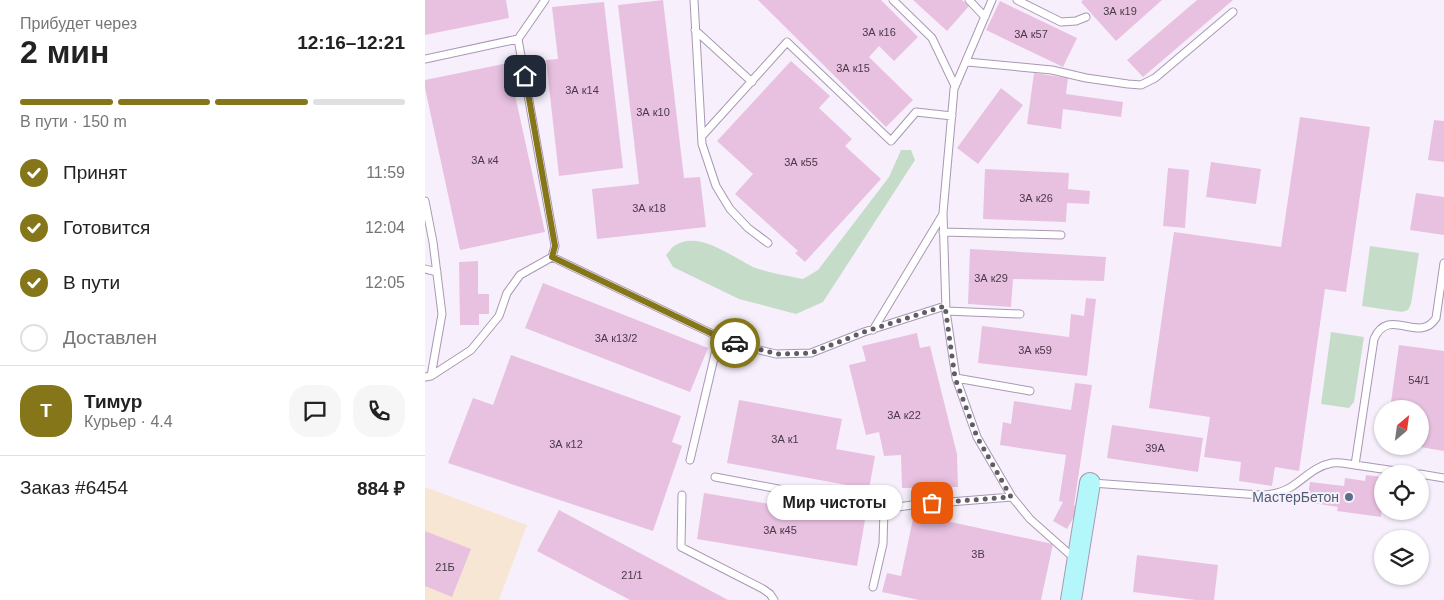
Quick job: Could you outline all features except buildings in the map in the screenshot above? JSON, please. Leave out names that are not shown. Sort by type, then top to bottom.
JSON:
[{"type":"street","points":[[1071,600],[1090,483]]},
{"type":"lane","points":[[425,58],[518,39],[545,0]]},
{"type":"lane","points":[[693,0],[703,135],[702,144],[716,186],[730,209],[748,228],[769,243]]},
{"type":"lane","points":[[893,0],[932,38],[955,86]]},
{"type":"lane","points":[[969,0],[985,17]]},
{"type":"lane","points":[[992,0],[967,62],[955,86],[952,116],[943,232],[945,309],[955,378],[977,437],[1011,497],[1030,519],[1078,560]]},
{"type":"lane","points":[[1017,0],[1061,22],[1076,21],[1087,17]]},
{"type":"lane","points":[[967,62],[1051,70],[1086,78],[1141,85],[1155,78],[1233,12]]},
{"type":"lane","points":[[695,30],[752,82]]},
{"type":"lane","points":[[428,377],[471,350],[499,316],[507,293],[520,275],[552,257],[555,246],[518,39]]},
{"type":"lane","points":[[703,135],[787,42],[891,141],[916,112],[952,116]]},
{"type":"lane","points":[[425,201],[433,242],[441,314],[428,377]]},
{"type":"lane","points":[[873,330],[943,213]]},
{"type":"lane","points":[[943,232],[1061,235]]},
{"type":"lane","points":[[552,257],[719,337],[739,345],[777,354],[811,353],[873,330],[945,309],[1020,314]]},
{"type":"lane","points":[[1355,465],[1374,339],[1381,328],[1389,324],[1422,328],[1433,322],[1436,318],[1444,263]]},
{"type":"lane","points":[[425,269],[437,272]]},
{"type":"lane","points":[[690,460],[719,337]]},
{"type":"lane","points":[[955,378],[1030,391]]},
{"type":"lane","points":[[1090,483],[1271,495],[1293,486],[1307,475],[1324,466],[1340,462],[1374,468]]},
{"type":"lane","points":[[1429,476],[1444,478]]},
{"type":"lane","points":[[715,477],[884,509],[912,504],[1011,497]]},
{"type":"lane","points":[[682,495],[681,547],[763,589],[774,600]]},
{"type":"lane","points":[[873,587],[883,544],[884,509]]},
{"type":"shaded area","points":[[425,487],[527,525],[499,600],[425,600]]},
{"type":"green space","points":[[901,150],[911,150],[915,160],[823,302],[796,314],[739,299],[673,267],[666,255],[674,246],[683,242],[694,241],[715,246],[753,267],[803,279],[818,270],[889,177]]},
{"type":"green space","points":[[1370,246],[1419,253],[1411,304],[1408,310],[1402,312],[1362,306]]},
{"type":"green space","points":[[1331,332],[1364,337],[1354,402],[1349,408],[1321,404]]},
{"type":"way so far","points":[[735,343],[777,354],[811,353],[864,332],[945,306],[955,378],[977,437],[1011,497],[932,503]]},
{"type":"place","name":"МастерБетон","points":[[1349,497]]},
{"type":"place","name":"Мир чистоты","points":[[932,503]]},
{"type":"route","points":[[525,76],[555,246],[552,257],[735,343]]}]
